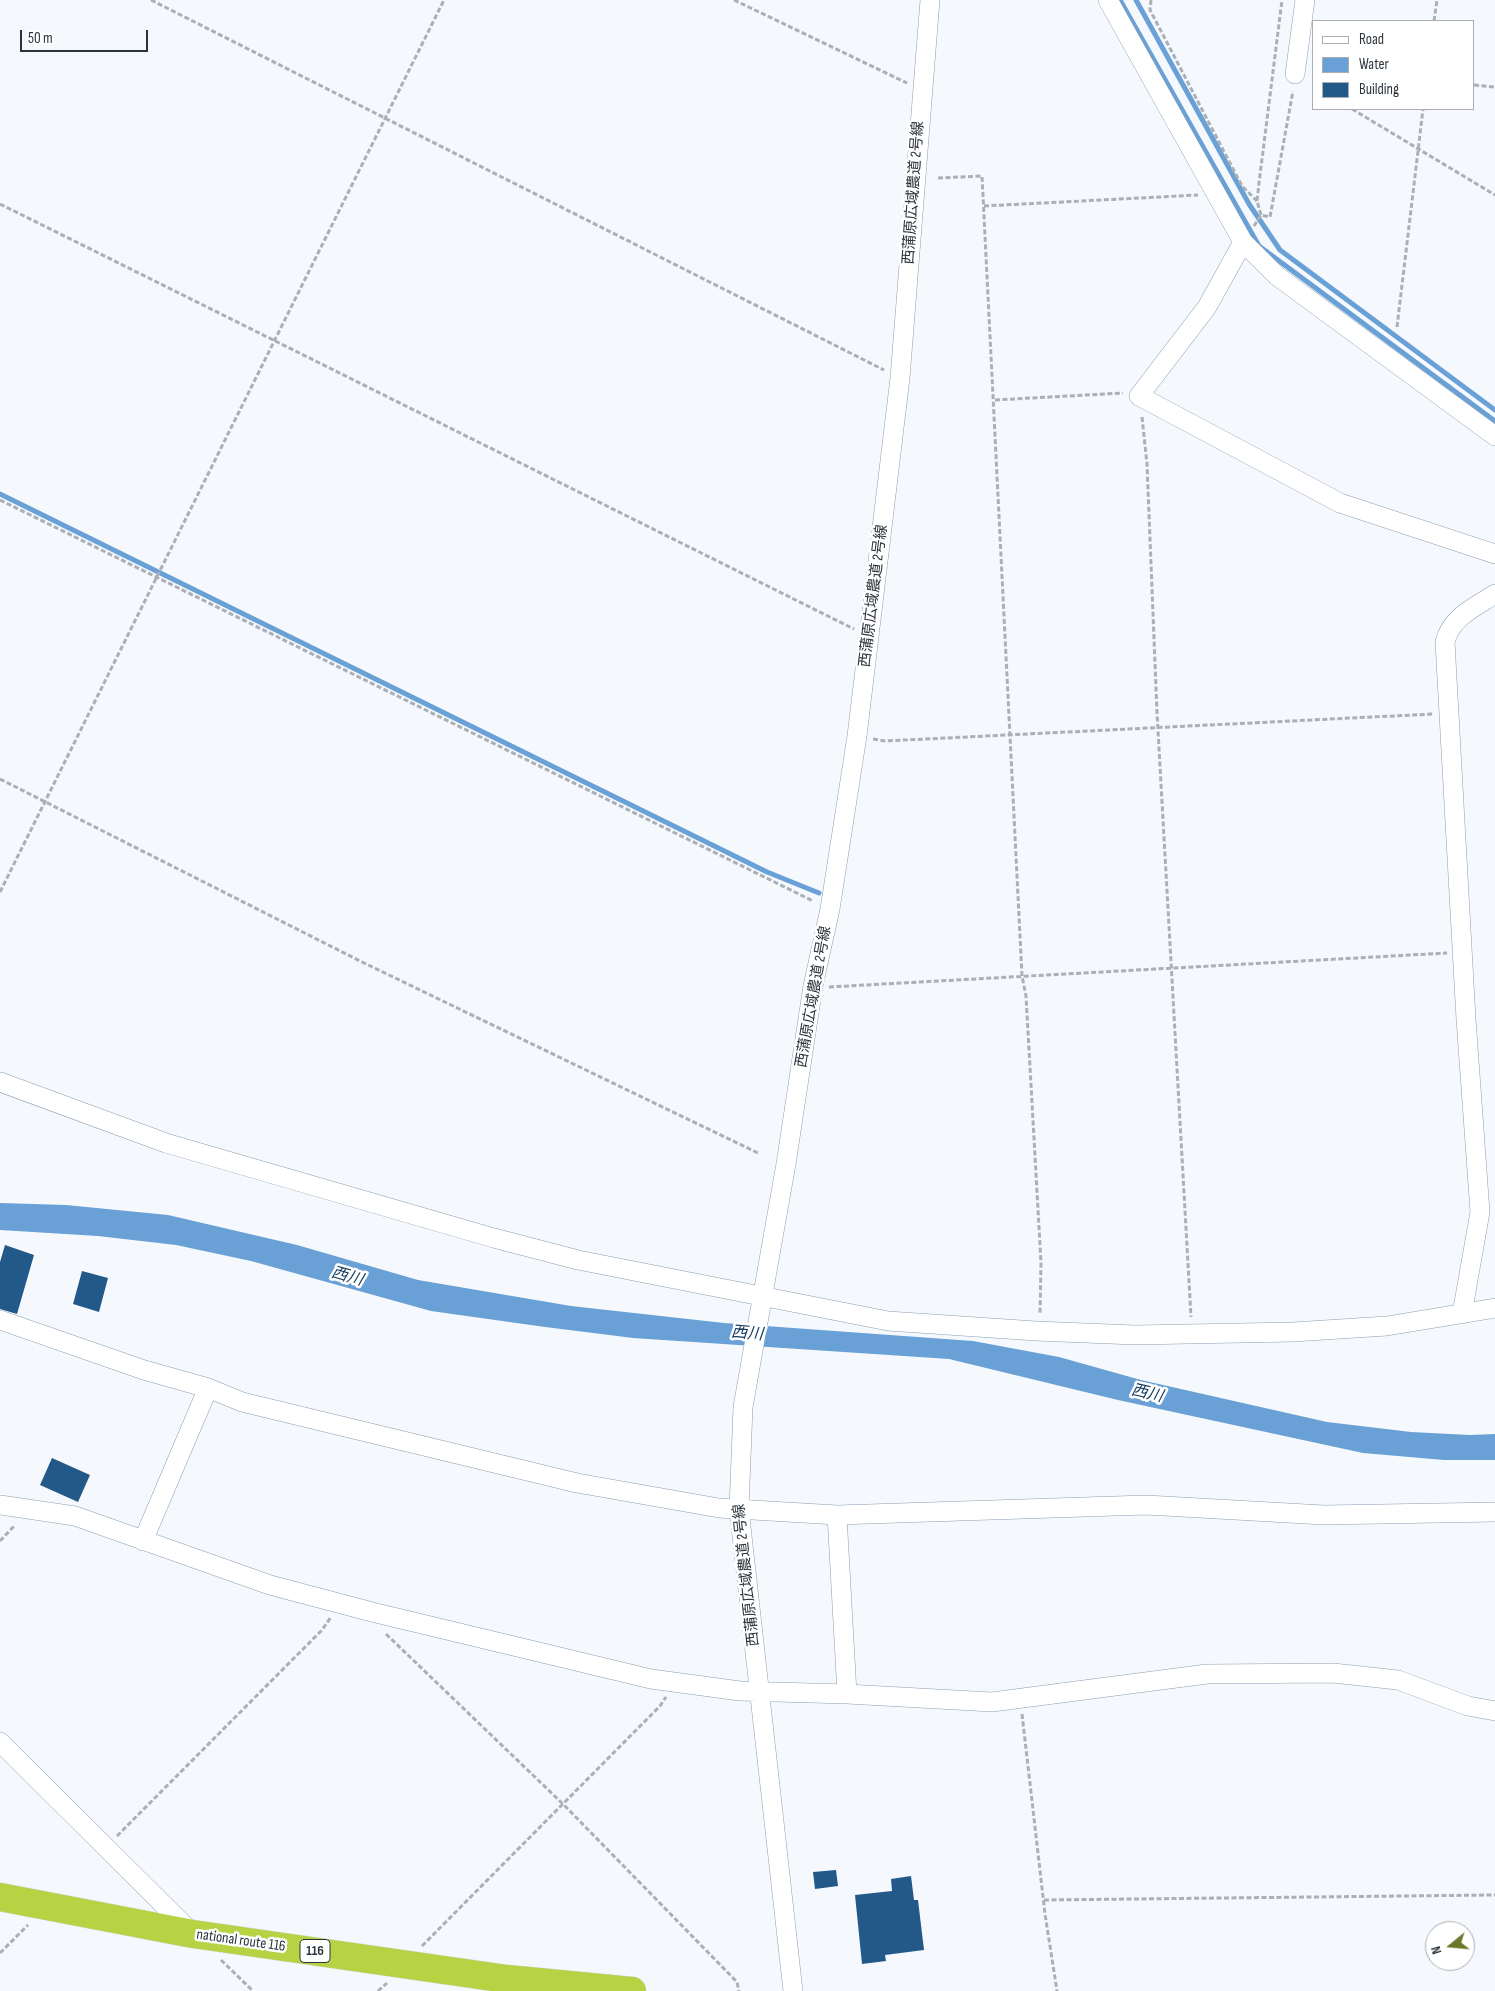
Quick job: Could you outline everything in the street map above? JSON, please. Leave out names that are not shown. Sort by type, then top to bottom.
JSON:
[{"type":"highway","name":"national route 116","points":[[0,1897],[193,1934],[507,1979],[632,1991]]},
{"type":"street","name":"西蒲原広域農道 2号線","points":[[793,1991],[739,1509],[744,1389],[786,1164],[814,986],[830,909],[857,736],[900,378],[921,90],[930,0]]},
{"type":"street","points":[[1108,0],[1243,242],[1277,276],[1495,436]]},
{"type":"street","points":[[1295,74],[1305,0]]},
{"type":"street","points":[[1243,242],[1207,307],[1139,396],[1340,504],[1495,554]]},
{"type":"street","points":[[1462,1314],[1480,1212],[1445,642],[1448,629],[1458,618],[1495,594]]},
{"type":"street","points":[[0,1082],[166,1143],[578,1260],[760,1304],[888,1321],[1135,1335],[1293,1332],[1387,1326],[1495,1308]]},
{"type":"street","points":[[0,1320],[144,1370],[208,1388],[242,1402],[577,1483],[719,1508],[837,1515],[1146,1504],[1324,1515],[1495,1512]]},
{"type":"street","points":[[143,1541],[208,1388]]},
{"type":"street","points":[[0,1505],[75,1516],[270,1585],[342,1602],[372,1612],[651,1678],[740,1691],[758,1690],[992,1702],[1207,1674],[1333,1673],[1398,1680],[1468,1706],[1495,1711]]},
{"type":"street","points":[[837,1515],[847,1694]]},
{"type":"street","points":[[0,1742],[193,1934]]},
{"type":"path","points":[[151,0],[900,378]]},
{"type":"path","points":[[0,892],[444,0]]},
{"type":"path","points":[[734,0],[921,90]]},
{"type":"path","points":[[1151,0],[1150,10],[1242,186],[1257,201]]},
{"type":"path","points":[[1243,242],[1261,215],[1257,201],[1282,0]]},
{"type":"path","points":[[1434,20],[1437,0]]},
{"type":"path","points":[[1261,215],[1270,217],[1295,74]]},
{"type":"path","points":[[1475,85],[1495,88]]},
{"type":"path","points":[[1354,110],[1495,195]]},
{"type":"path","points":[[1397,327],[1424,110]]},
{"type":"path","points":[[938,178],[982,176],[1012,735],[1022,976],[1026,996],[1040,1263],[1039,1331]]},
{"type":"path","points":[[984,206],[1216,193]]},
{"type":"path","points":[[0,204],[869,637]]},
{"type":"path","points":[[995,400],[1123,393],[1139,396],[1147,464],[1171,968],[1192,1333]]},
{"type":"path","points":[[0,500],[830,909]]},
{"type":"path","points":[[857,736],[885,741],[1449,714]]},
{"type":"path","points":[[0,780],[362,962],[760,1154]]},
{"type":"path","points":[[814,986],[830,987],[1463,953]]},
{"type":"path","points":[[107,1847],[322,1630],[342,1602]]},
{"type":"path","points":[[372,1612],[384,1632],[563,1804],[737,1982],[739,1991]]},
{"type":"path","points":[[406,1964],[660,1706],[677,1682]]},
{"type":"path","points":[[1021,1698],[1044,1900],[1057,1991]]},
{"type":"path","points":[[1044,1900],[1495,1896]]},
{"type":"path","points":[[0,1953],[45,1906]]},
{"type":"water","name":"西川","points":[[0,1203],[66,1205],[168,1215],[297,1245],[418,1280],[571,1306],[724,1323],[973,1341],[1059,1357],[1141,1380],[1327,1422],[1411,1432],[1470,1435],[1495,1434],[1495,1460],[1444,1460],[1363,1453],[1118,1400],[949,1359],[633,1338],[431,1311],[251,1261],[176,1245],[98,1236],[0,1230]]},
{"type":"building","points":[[5,1245],[34,1255],[17,1314],[0,1309],[0,1262]]},
{"type":"building","points":[[82,1271],[108,1278],[99,1312],[73,1304]]},
{"type":"building","points":[[52,1458],[90,1475],[78,1502],[40,1485]]},
{"type":"building","points":[[836,1870],[838,1886],[815,1889],[813,1872]]},
{"type":"building","points":[[911,1876],[914,1900],[918,1900],[924,1950],[885,1955],[886,1961],[862,1964],[855,1895],[892,1891],[891,1879]]},
{"type":"waterway","points":[[1120,0],[1259,246],[1495,421]]},
{"type":"waterway","points":[[1136,0],[1249,204],[1280,250],[1495,410]]},
{"type":"waterway","points":[[0,494],[767,872],[819,893]]}]
